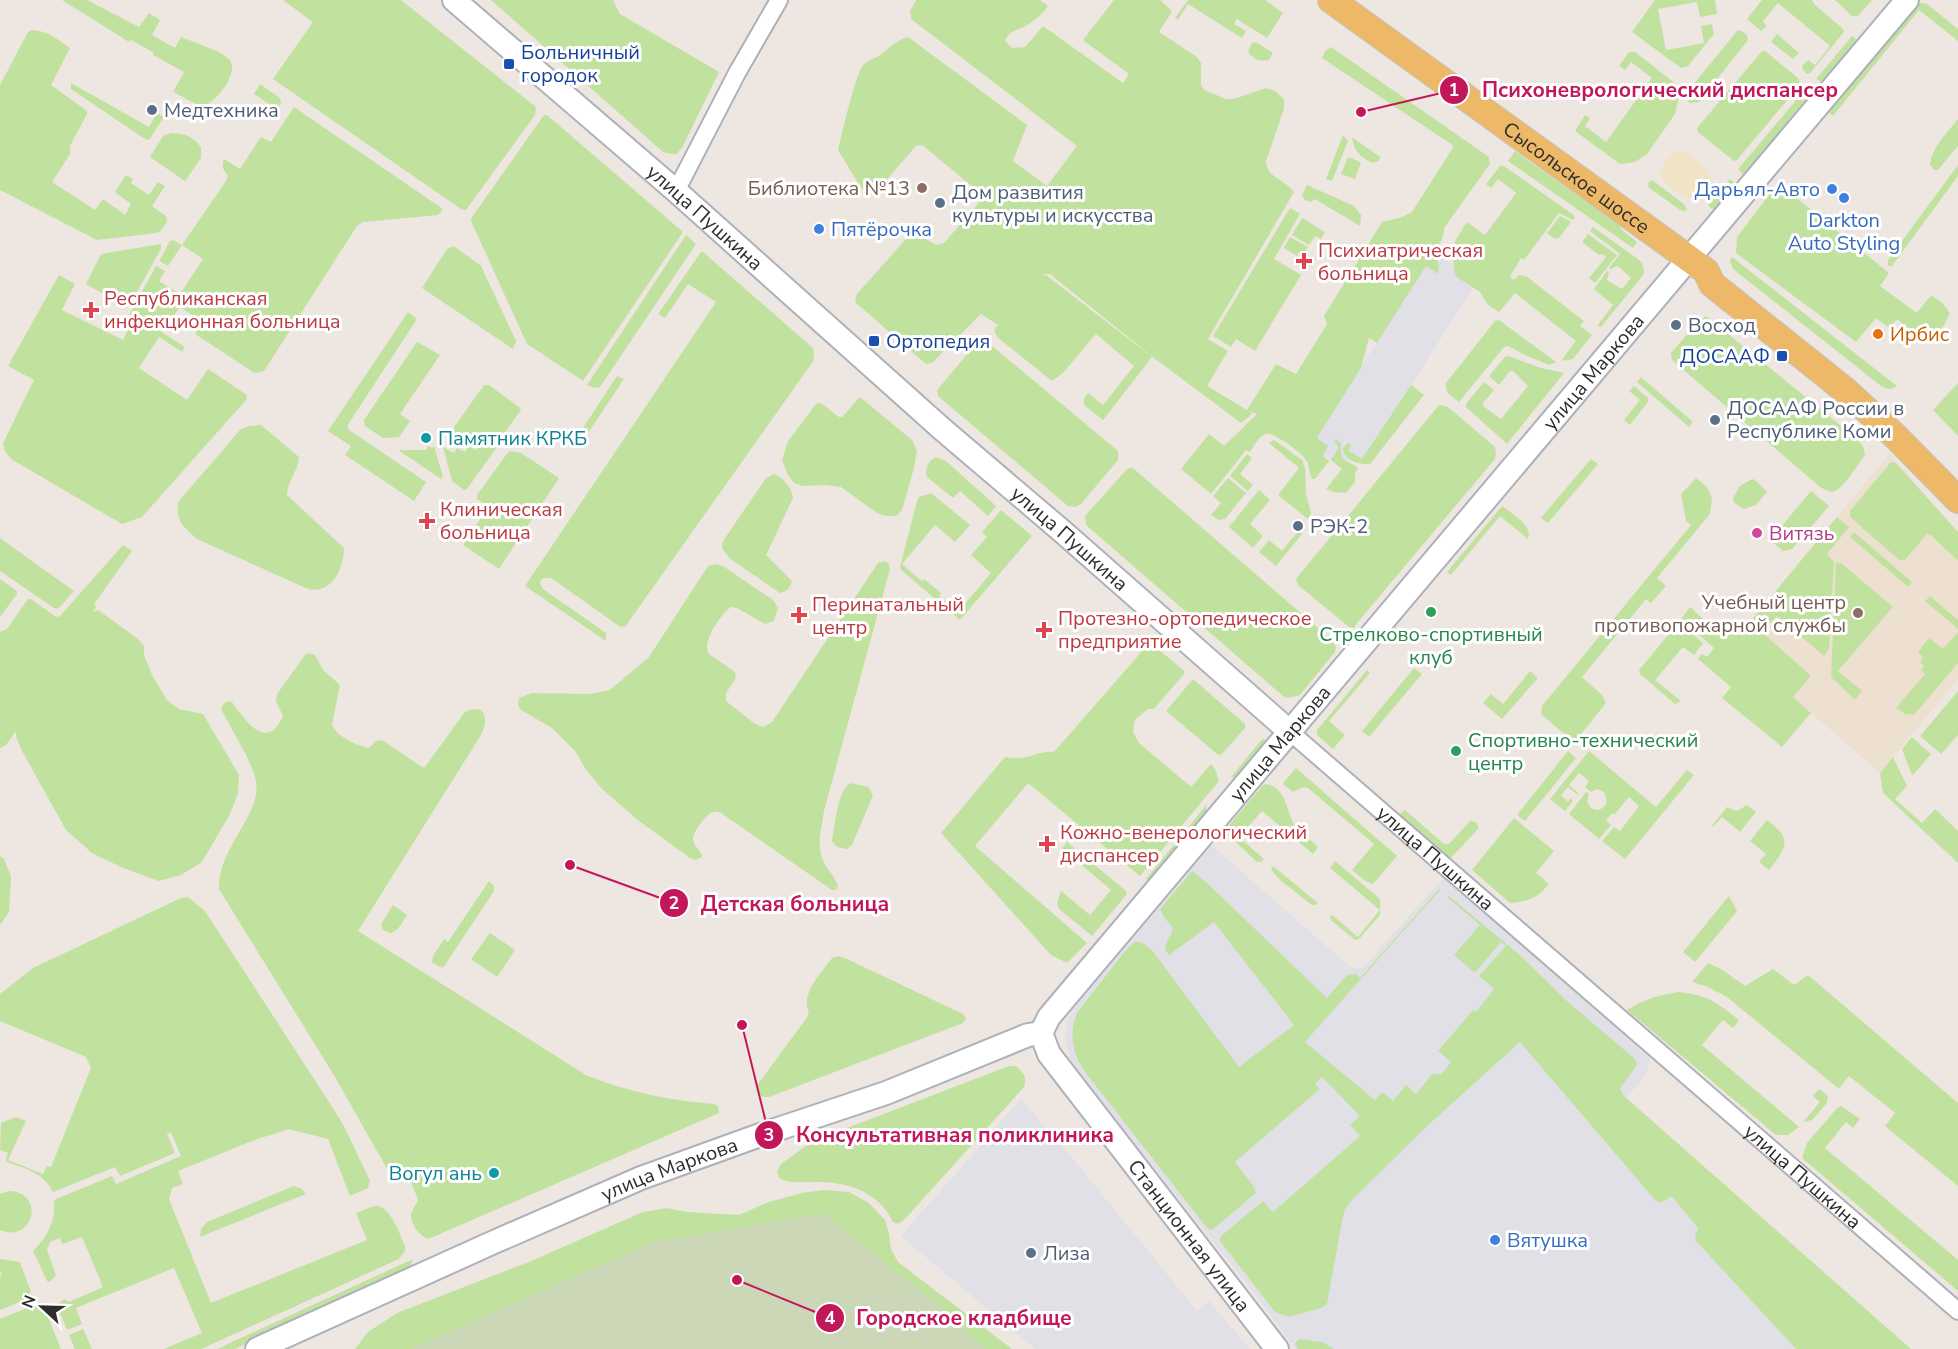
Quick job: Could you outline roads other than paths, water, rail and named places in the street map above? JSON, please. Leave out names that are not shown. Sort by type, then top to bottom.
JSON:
[{"type":"main road","name":"Сысольское шоссе","points":[[1331,0],[1698,264],[1712,284],[1846,391],[1896,436],[1958,500]]},
{"type":"main road","name":"Сысольское шоссе","points":[[1698,264],[1722,271],[1848,371],[1907,424],[1958,477]]},
{"type":"street","name":"улица Пушкина","points":[[454,0],[676,191],[933,421],[1958,1311]]},
{"type":"street","points":[[676,191],[737,73],[779,0]]},
{"type":"street","name":"улица Маркова","points":[[258,1349],[641,1178],[886,1093],[1019,1039],[1041,1033],[1049,1017],[1289,731],[1698,264],[1907,0]]},
{"type":"street","name":"Станционная улица","points":[[1041,1033],[1050,1054],[1276,1349]]},
{"type":"place","name":"Больничный городок","points":[[509,64]]},
{"type":"place","name":"Медтехника","points":[[152,110]]},
{"type":"place","name":"Психоневрологический диспансер","points":[[1361,112]]},
{"type":"place","name":"Библиотека №13","points":[[922,188]]},
{"type":"place","name":"Дарьял-Авто","points":[[1832,189]]},
{"type":"place","name":"Darkton Auto Styling","points":[[1844,198]]},
{"type":"place","name":"Дом развития культуры и искусства","points":[[940,203]]},
{"type":"place","name":"Пятёрочка","points":[[819,229]]},
{"type":"place","name":"Психиатрическая больница","points":[[1304,261]]},
{"type":"place","name":"Республиканская инфекционная больница","points":[[91,310]]},
{"type":"place","name":"Восход","points":[[1676,325]]},
{"type":"place","name":"Ирбис","points":[[1878,334]]},
{"type":"place","name":"Ортопедия","points":[[874,341]]},
{"type":"place","name":"ДОСААФ","points":[[1782,356]]},
{"type":"place","name":"ДОСААФ России в Республике Коми","points":[[1715,420]]},
{"type":"place","name":"Памятник КРКБ","points":[[426,438]]},
{"type":"place","name":"Клиническая больница","points":[[427,521]]},
{"type":"place","name":"РЭК-2","points":[[1298,526]]},
{"type":"place","name":"Витязь","points":[[1757,533]]},
{"type":"place","name":"Стрелково-спортивный клуб","points":[[1431,612]]},
{"type":"place","name":"Учебный центр противопожарной службы","points":[[1858,613]]},
{"type":"place","name":"Перинатальный центр","points":[[799,615]]},
{"type":"place","name":"Протезно-ортопедическое предприятие","points":[[1044,630]]},
{"type":"place","name":"Спортивно-технический центр","points":[[1456,751]]},
{"type":"place","name":"Кожно-венерологический диспансер","points":[[1047,844]]},
{"type":"place","name":"Детская больница","points":[[570,865]]},
{"type":"place","name":"Консультативная поликлиника","points":[[742,1025]]},
{"type":"place","name":"Вогул ань","points":[[494,1173]]},
{"type":"place","name":"Вятушка","points":[[1495,1240]]},
{"type":"place","name":"Лиза","points":[[1031,1253]]},
{"type":"place","name":"Городское кладбище","points":[[737,1280]]}]
